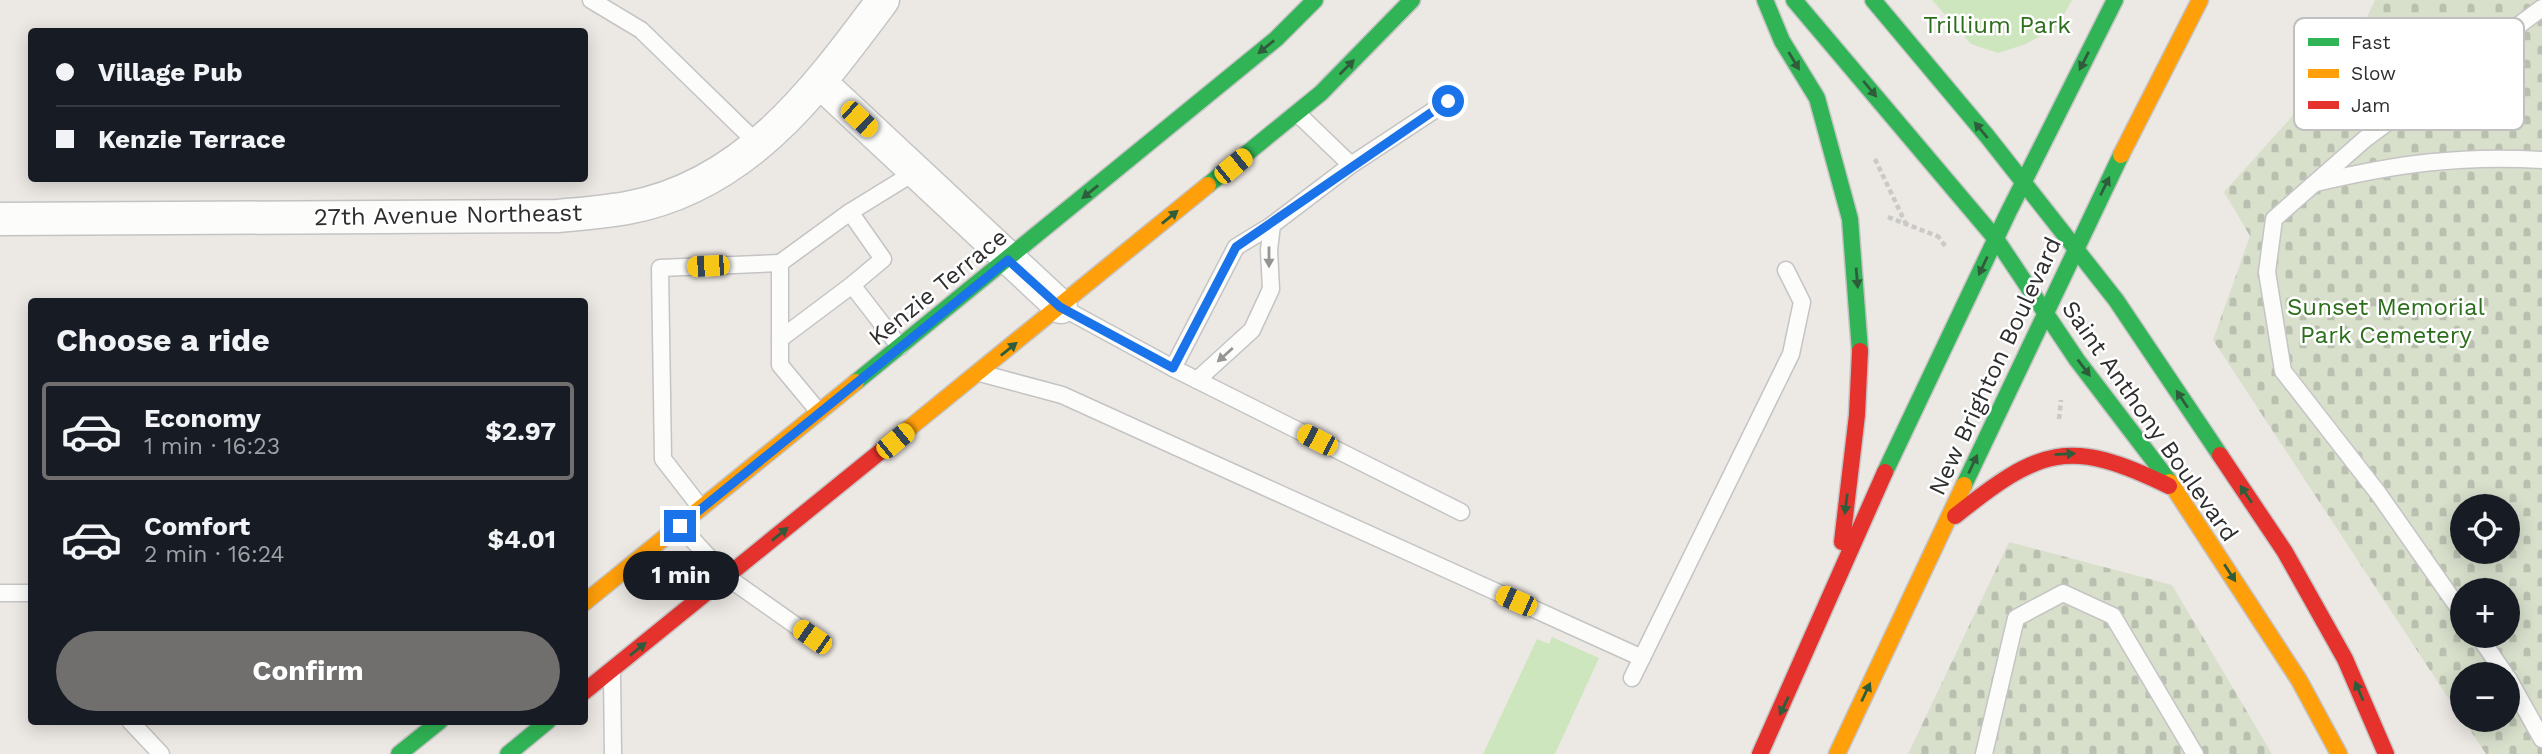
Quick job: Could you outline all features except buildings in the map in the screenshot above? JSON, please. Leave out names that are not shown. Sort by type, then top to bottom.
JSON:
[{"type":"main road","name":"Kenzie Terrace","points":[[592,591],[680,526],[1008,260],[1276,39],[1315,0]]},
{"type":"main road","points":[[588,689],[1321,93],[1412,0]]},
{"type":"main road","points":[[1765,0],[1782,41],[1816,99],[1850,219],[1856,264],[1861,341],[1857,415],[1838,575]]},
{"type":"main road","name":"Saint Anthony Boulevard","points":[[1794,0],[1996,239],[2045,312],[2175,489],[2299,680],[2339,754]]},
{"type":"main road","name":"Saint Anthony Boulevard","points":[[1873,0],[2103,281],[2285,552],[2345,659],[2386,754]]},
{"type":"main road","points":[[1760,754],[1787,701],[1838,575],[1996,239],[2115,0]]},
{"type":"main road","name":"New Brighton Boulevard","points":[[1837,754],[2045,312],[2200,0]]},
{"type":"main road","points":[[1945,524],[1999,479],[2029,462],[2059,453],[2104,456],[2175,489]]},
{"type":"main road","points":[[399,754],[435,725]]},
{"type":"main road","points":[[508,754],[543,725]]},
{"type":"street","name":"27th Avenue Northeast","points":[[0,219],[557,216],[629,207],[697,185],[759,145],[821,83],[883,0]]},
{"type":"street","points":[[821,83],[1060,307]]},
{"type":"lane","points":[[591,0],[641,30],[759,145]]},
{"type":"lane","points":[[2524,21],[2542,8]]},
{"type":"lane","points":[[1173,368],[1236,247],[1272,225],[1351,165],[1448,101]]},
{"type":"lane","points":[[1297,113],[1351,165]]},
{"type":"lane","points":[[2377,130],[2274,219],[2267,272],[2283,371],[2378,494],[2450,596]]},
{"type":"lane","points":[[2314,183],[2393,165],[2498,158],[2542,160]]},
{"type":"lane","points":[[701,508],[663,458],[660,268],[780,263],[850,212],[915,172]]},
{"type":"lane","points":[[780,339],[883,259],[850,212]]},
{"type":"lane","points":[[1197,380],[1252,330],[1271,289],[1269,250],[1272,225]]},
{"type":"lane","points":[[780,263],[780,365],[819,412]]},
{"type":"lane","points":[[1632,678],[1791,354],[1802,302],[1786,270]]},
{"type":"lane","points":[[852,285],[900,346]]},
{"type":"lane","points":[[1060,307],[1173,368],[1461,512]]},
{"type":"lane","points":[[979,372],[1062,395],[1642,658]]},
{"type":"lane","points":[[680,526],[727,577],[812,637]]},
{"type":"lane","points":[[0,593],[28,593]]},
{"type":"lane","points":[[1984,754],[2016,618],[2063,593],[2112,616],[2195,754]]},
{"type":"lane","points":[[612,669],[613,754]]},
{"type":"lane","points":[[2520,700],[2542,739]]},
{"type":"lane","points":[[134,725],[161,754]]},
{"type":"path","points":[[1877,213],[1937,236]]},
{"type":"path","points":[[2058,426],[2062,390]]},
{"type":"green space","name":"Trillium Park","points":[[1932,0],[2072,0],[2057,27],[2026,44],[1998,53],[1971,44]]},
{"type":"green space","name":"Sunset Memorial Park Cemetery","points":[[2375,0],[2542,0],[2542,754],[2486,754],[2472,732],[2520,732],[2520,662],[2450,662],[2450,701],[2213,340],[2250,236],[2224,192],[2294,114],[2294,130],[2524,130],[2524,18],[2367,18]]},
{"type":"green space","points":[[2009,542],[2172,585],[2272,754],[1908,754]]},
{"type":"green space","points":[[1552,637],[1599,658],[1555,754],[1483,754],[1537,639],[1549,644]]},
{"type":"traffic: fast","points":[[856,382],[1276,39],[1315,0]]},
{"type":"traffic: fast","points":[[1208,185],[1321,93],[1412,0]]},
{"type":"traffic: fast","points":[[1765,0],[1782,41],[1817,98],[1850,219],[1860,351]]},
{"type":"traffic: fast","points":[[1794,0],[1996,239],[2077,360],[2170,482]]},
{"type":"traffic: fast","points":[[1873,0],[1987,136],[2116,300],[2220,455]]},
{"type":"traffic: fast","points":[[1885,472],[2008,213],[2115,0]]},
{"type":"traffic: fast","points":[[1964,485],[2121,155]]},
{"type":"traffic: fast","points":[[399,754],[435,725]]},
{"type":"traffic: fast","points":[[508,754],[543,725]]},
{"type":"traffic: slow","points":[[2121,155],[2200,0]]},
{"type":"traffic: slow","points":[[902,434],[1208,185]]},
{"type":"traffic: slow","points":[[588,600],[856,382]]},
{"type":"traffic: slow","points":[[2170,482],[2299,680],[2339,754]]},
{"type":"traffic: slow","points":[[1837,754],[1964,485]]},
{"type":"traffic: jam","points":[[1842,542],[1857,415],[1860,351]]},
{"type":"traffic: jam","points":[[588,689],[902,434]]},
{"type":"traffic: jam","points":[[2220,455],[2285,552],[2345,659],[2386,754]]},
{"type":"traffic: jam","points":[[1955,516],[2010,476],[2056,457],[2080,456],[2105,460],[2169,486]]},
{"type":"traffic: jam","points":[[1760,754],[1885,472]]},
{"type":"route","points":[[680,526],[1008,260],[1060,307],[1173,368],[1236,247],[1272,225],[1351,165],[1448,101]]}]
